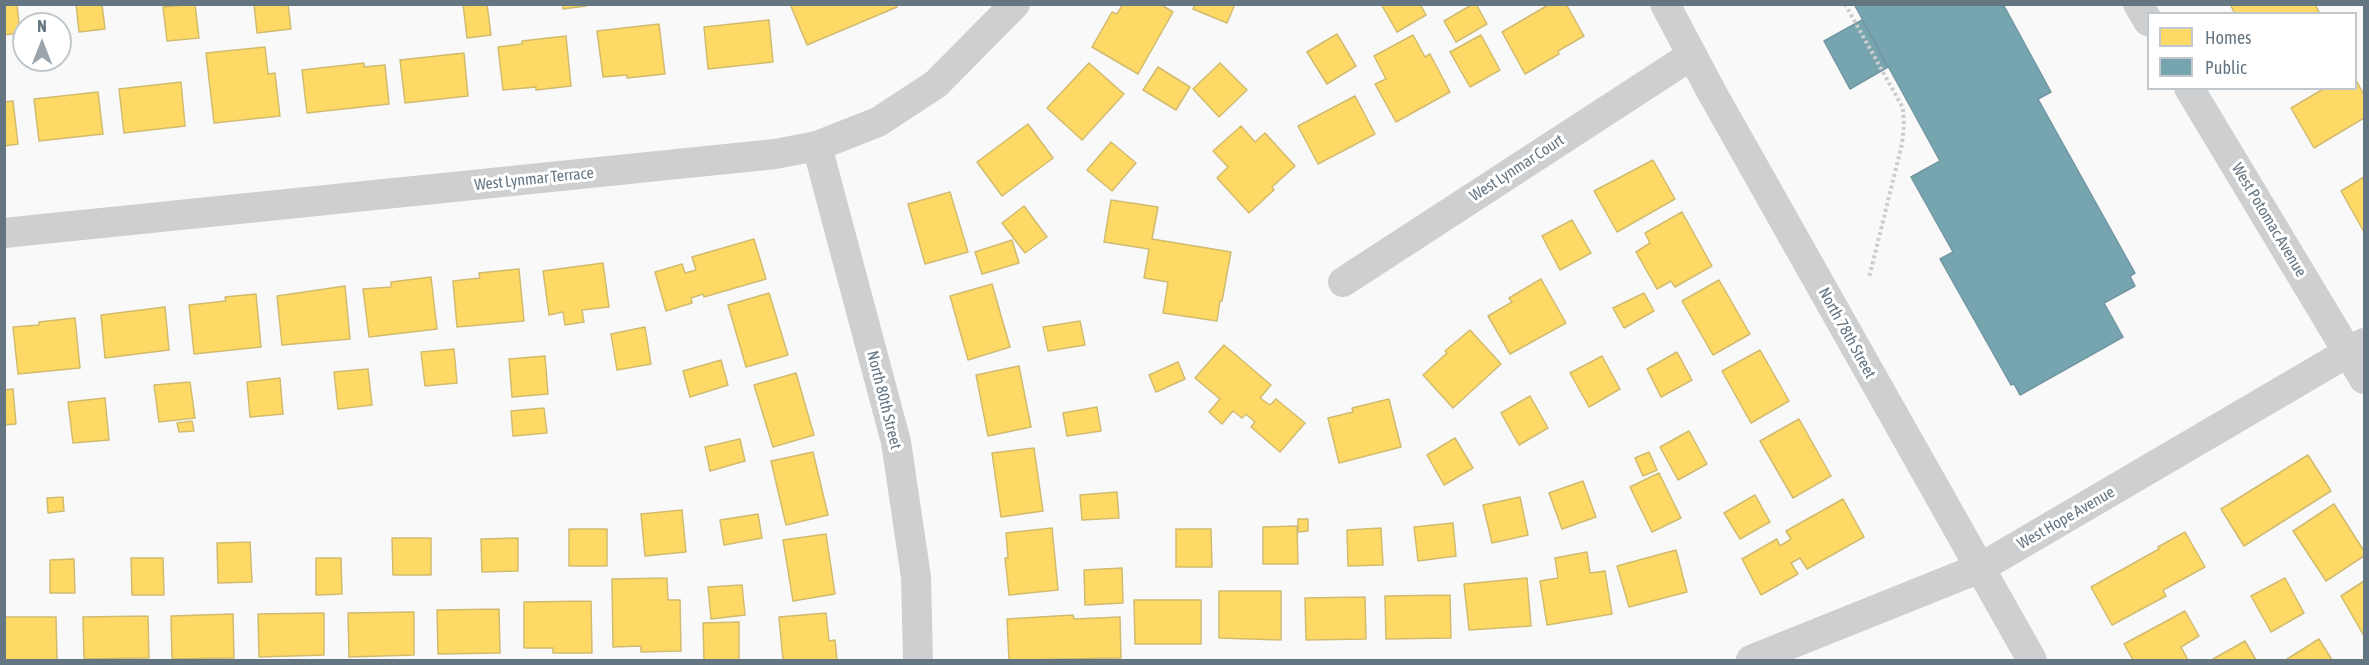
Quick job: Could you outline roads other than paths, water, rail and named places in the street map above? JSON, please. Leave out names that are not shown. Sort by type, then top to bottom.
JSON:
[{"type":"street","name":"West Lynmar Terrace","points":[[4,233],[776,154],[817,146],[878,122],[936,84],[1015,4]]},
{"type":"street","name":"North 78th Street","points":[[1665,4],[2031,660]]},
{"type":"street","points":[[2138,4],[2147,19]]},
{"type":"street","name":"West Lynmar Court","points":[[1343,282],[1692,55]]},
{"type":"street","name":"West Potomac Avenue","points":[[2190,90],[2357,348],[2364,379]]},
{"type":"street","name":"North 80th Street","points":[[817,146],[896,442],[916,577],[918,660]]},
{"type":"street","name":"West Hope Avenue","points":[[1751,660],[1980,568],[2357,348]]}]
